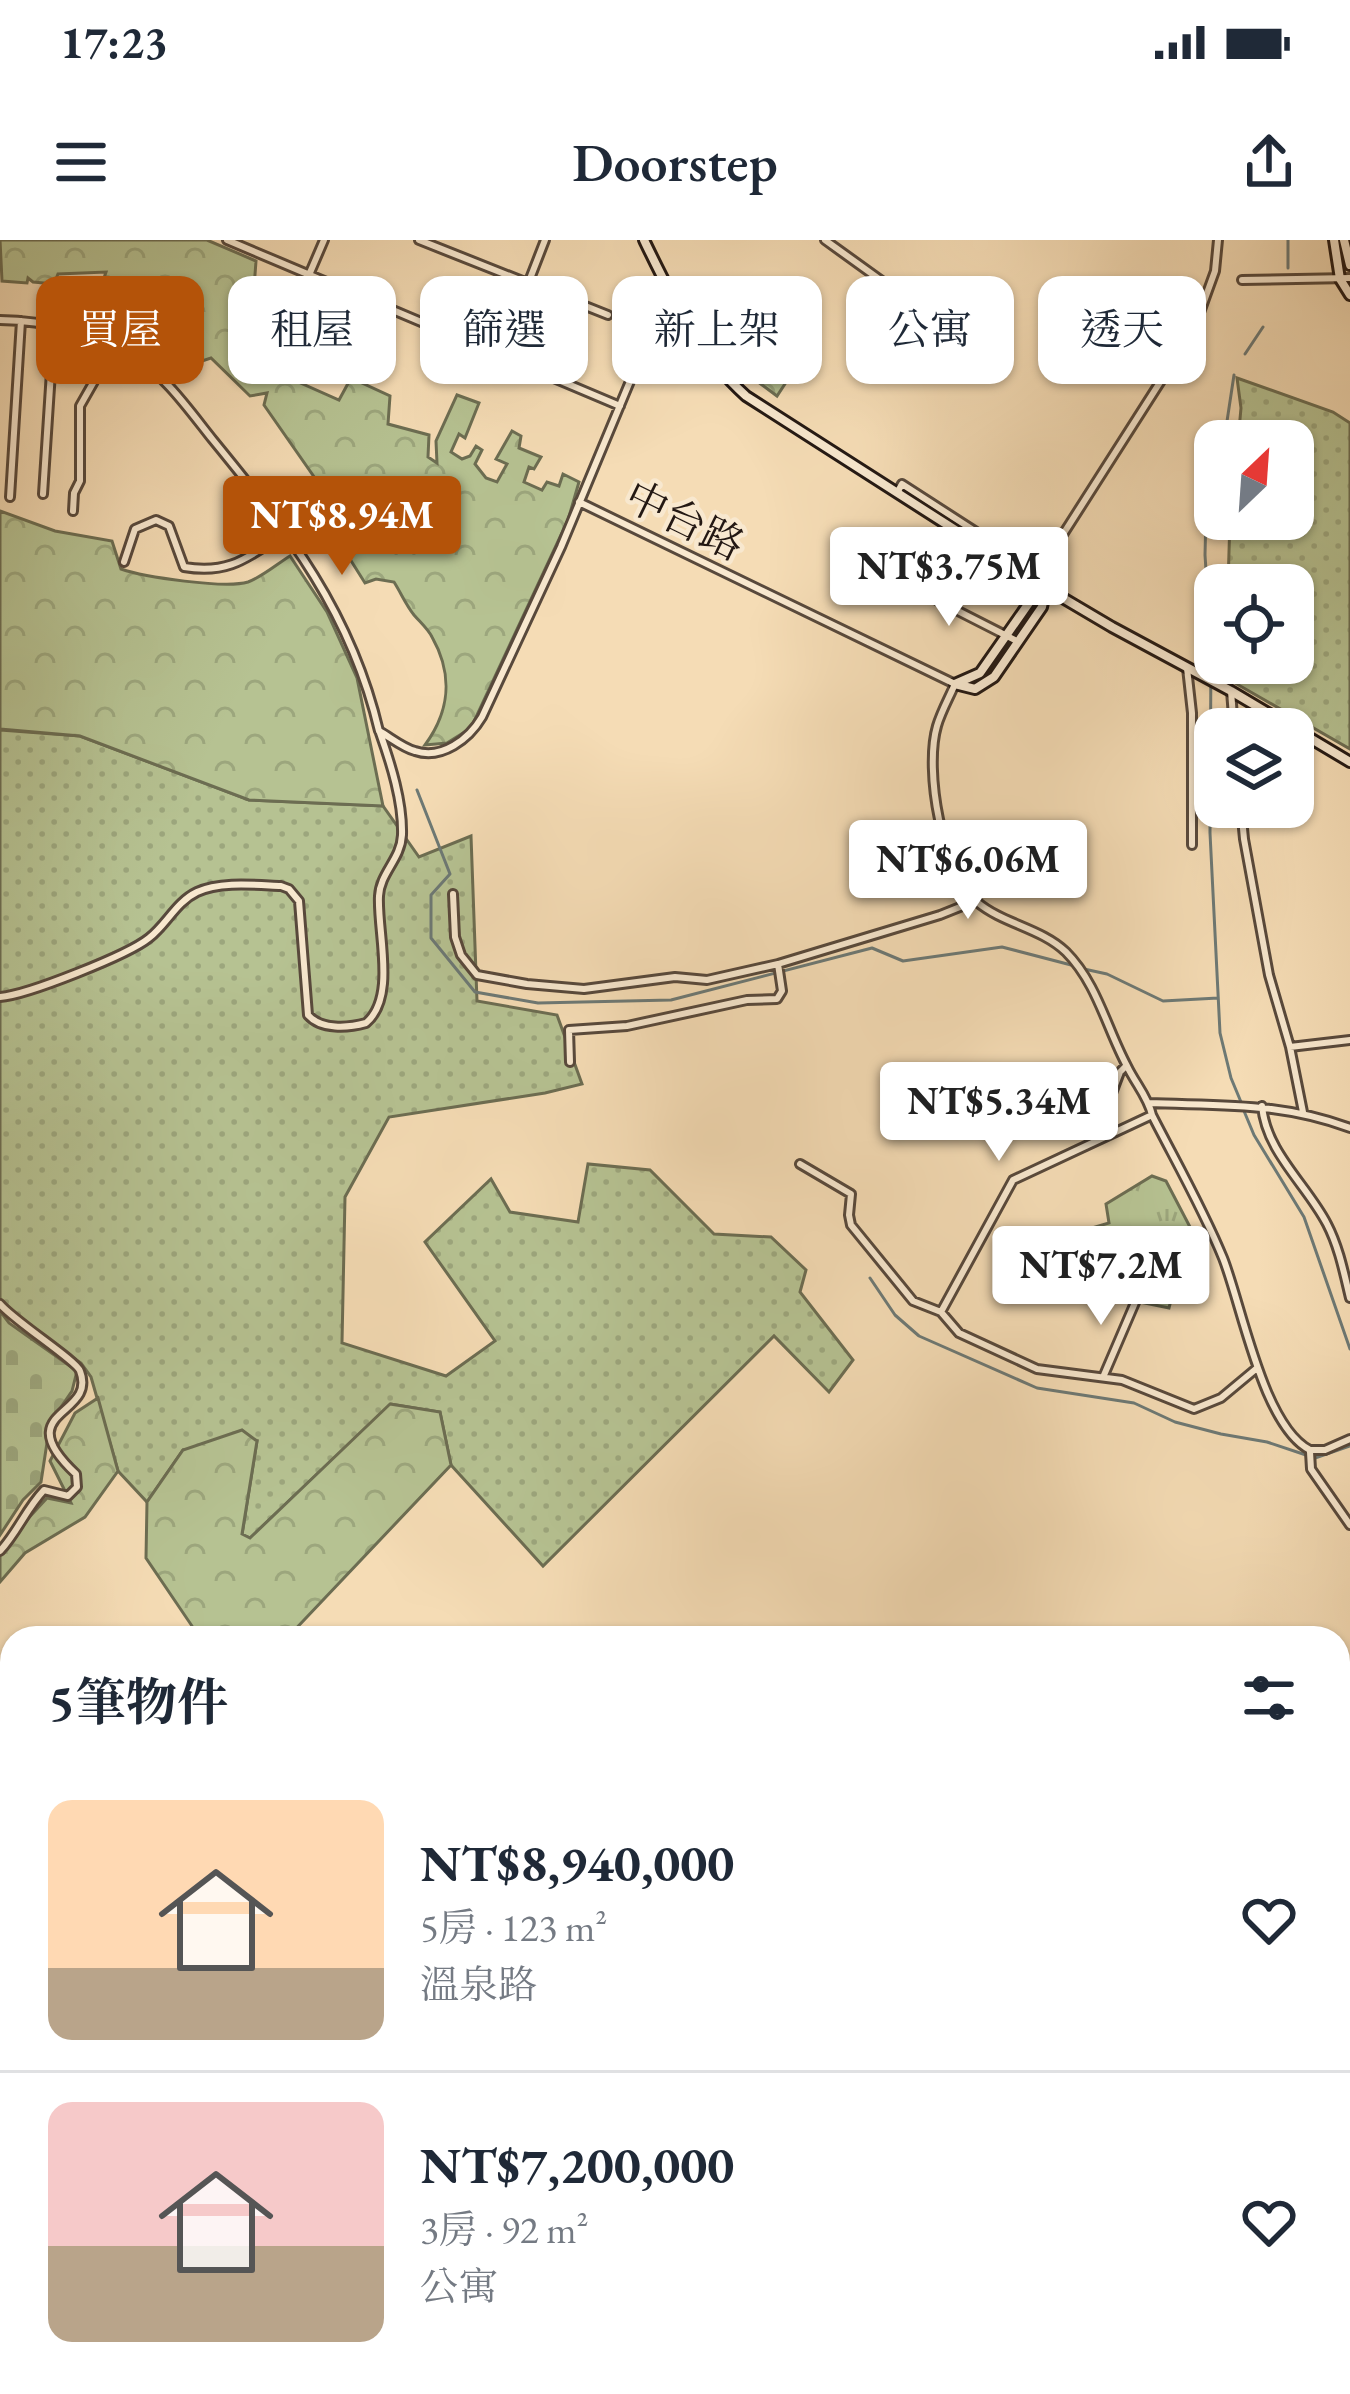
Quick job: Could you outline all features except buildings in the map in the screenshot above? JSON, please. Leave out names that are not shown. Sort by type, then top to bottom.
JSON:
[{"type":"street","points":[[227,240],[420,322]]},
{"type":"street","points":[[309,275],[324,240]]},
{"type":"street","points":[[419,240],[509,276]]},
{"type":"street","points":[[532,276],[545,240]]},
{"type":"street","points":[[644,240],[661,276]]},
{"type":"street","points":[[825,240],[875,276]]},
{"type":"street","points":[[956,684],[975,689],[994,677],[1042,608],[1046,588],[1039,572],[1194,329],[1215,271],[1218,240]]},
{"type":"street","points":[[1334,240],[1350,295]]},
{"type":"street","points":[[1344,240],[1350,265]]},
{"type":"street","points":[[1242,280],[1345,279]]},
{"type":"street","points":[[588,307],[608,315]]},
{"type":"street","points":[[0,320],[36,323]]},
{"type":"street","points":[[10,497],[21,321]]},
{"type":"street","points":[[43,494],[50,384]]},
{"type":"street","points":[[73,511],[80,481],[80,406],[92,384]]},
{"type":"street","points":[[0,997],[20,994],[132,948],[154,934],[196,892],[218,886],[281,886],[299,901],[308,1015],[320,1024],[348,1026],[366,1023],[379,1008],[379,889],[402,839],[392,771],[368,687],[317,576],[166,384]]},
{"type":"street","points":[[567,384],[620,406]]},
{"type":"street","points":[[379,731],[416,752],[426,752],[450,748],[476,728],[561,547],[629,384]]},
{"type":"street","points":[[733,384],[1046,588],[1350,762]]},
{"type":"street","points":[[897,493],[902,484],[1018,559]]},
{"type":"street","name":"中台路","points":[[579,502],[956,684]]},
{"type":"street","points":[[124,562],[135,529],[156,520],[169,526],[184,567],[194,569],[231,568],[286,533]]},
{"type":"street","points":[[901,582],[1017,641]]},
{"type":"street","points":[[1046,588],[1030,600],[980,673],[956,684],[937,727],[932,759],[944,842],[971,896],[1039,932],[1067,954],[1093,992],[1222,1255],[1257,1368],[1289,1430],[1310,1450],[1324,1450],[1350,1439]]},
{"type":"street","points":[[1190,669],[1192,845]]},
{"type":"street","points":[[1231,691],[1232,708]]},
{"type":"street","points":[[1243,828],[1269,975],[1303,1112]]},
{"type":"street","points":[[454,894],[455,937],[461,955],[477,975],[584,988],[675,977],[707,980],[778,964],[940,915],[965,905],[971,896]]},
{"type":"street","points":[[570,1062],[569,1030],[627,1026],[747,1000],[777,999],[782,992],[778,964]]},
{"type":"street","points":[[1290,1047],[1350,1040]]},
{"type":"street","points":[[1092,1133],[1078,1102],[1109,1101],[1126,1066]]},
{"type":"street","points":[[1149,1103],[1258,1106],[1303,1112],[1350,1128]]},
{"type":"street","points":[[1258,1106],[1271,1137],[1326,1222],[1350,1298]]},
{"type":"street","points":[[941,1312],[1013,1180],[1152,1115]]},
{"type":"street","points":[[800,1164],[851,1194],[851,1225],[913,1301],[941,1312],[959,1333],[1037,1369],[1122,1380],[1194,1409],[1221,1398],[1257,1368]]},
{"type":"street","points":[[1104,1376],[1137,1298]]},
{"type":"street","points":[[0,1304],[79,1367],[82,1376],[79,1395],[50,1426],[49,1436],[76,1474],[77,1487],[68,1496],[44,1490],[0,1551]]},
{"type":"street","points":[[1310,1450],[1310,1469],[1350,1526]]},
{"type":"green space","points":[[0,240],[207,240],[256,261],[255,276],[228,276],[228,375],[211,358],[204,360],[204,276],[105,276],[106,272],[36,276],[36,282],[28,278],[27,283],[2,281]]},
{"type":"green space","points":[[1237,378],[1333,412],[1350,423],[1350,749],[1314,728],[1314,708],[1279,708],[1237,684],[1314,684],[1314,564],[1229,564],[1229,540],[1314,540],[1314,420],[1240,420]]},
{"type":"green space","points":[[238,384],[303,384],[339,400],[348,384],[364,384],[390,396],[388,424],[429,435],[428,457],[437,463],[436,441],[457,395],[479,403],[465,438],[459,434],[451,452],[462,459],[476,446],[482,450],[475,464],[486,478],[497,482],[507,464],[496,459],[512,431],[521,436],[519,448],[541,457],[534,469],[529,467],[524,482],[542,490],[547,482],[559,486],[563,474],[579,482],[568,520],[471,728],[447,743],[425,745],[440,719],[446,692],[443,665],[430,634],[394,582],[376,579],[365,583],[338,540],[321,550],[310,537],[340,514],[264,405],[267,393],[250,396]]},
{"type":"green space","points":[[761,384],[785,384],[777,396]]},
{"type":"green space","points":[[0,511],[55,531],[112,541],[121,569],[165,578],[237,584],[264,574],[290,556],[327,612],[357,678],[383,806],[249,800],[80,736],[0,729]]},
{"type":"green space","points":[[0,730],[80,736],[249,800],[383,806],[419,857],[471,836],[477,1001],[557,1015],[582,1084],[389,1117],[345,1197],[342,1343],[446,1376],[495,1341],[425,1242],[491,1179],[510,1212],[578,1222],[588,1164],[650,1170],[714,1234],[771,1237],[806,1270],[800,1292],[853,1360],[829,1392],[774,1336],[543,1566],[451,1465],[440,1412],[391,1404],[250,1538],[242,1535],[257,1441],[183,1450],[147,1502],[118,1471],[91,1377],[81,1363],[14,1319],[0,1298]]},
{"type":"green space","points":[[1152,1176],[1166,1181],[1190,1227],[1169,1308],[1140,1302],[1049,1263],[1068,1235],[1109,1223],[1106,1204]]},
{"type":"green space","points":[[0,1311],[9,1323],[77,1371],[72,1391],[50,1423],[41,1482],[0,1535]]},
{"type":"green space","points":[[98,1398],[118,1471],[85,1517],[25,1553],[0,1582],[0,1549],[47,1498],[71,1503],[50,1461],[75,1413]]},
{"type":"green space","points":[[390,1404],[440,1412],[451,1465],[298,1626],[192,1626],[146,1558],[147,1502],[183,1450],[242,1430],[257,1441],[242,1534],[250,1538]]},
{"type":"waterway","points":[[1288,240],[1288,268]]},
{"type":"waterway","points":[[1245,354],[1263,327]]},
{"type":"waterway","points":[[1227,420],[1234,375]]},
{"type":"waterway","points":[[1205,540],[1211,647],[1210,833],[1220,1033],[1241,1102]]},
{"type":"waterway","points":[[417,790],[450,874],[431,895],[431,938],[475,992],[538,1003],[671,1000],[872,948],[903,961],[1002,947],[1075,966]]},
{"type":"waterway","points":[[1084,969],[1107,974],[1163,1001],[1218,998]]},
{"type":"waterway","points":[[1244,1111],[1304,1217],[1350,1349]]},
{"type":"waterway","points":[[870,1278],[895,1315],[919,1336],[1037,1388],[1134,1403],[1175,1422],[1306,1455]]},
{"type":"waterway","points":[[1315,1458],[1350,1446]]}]
